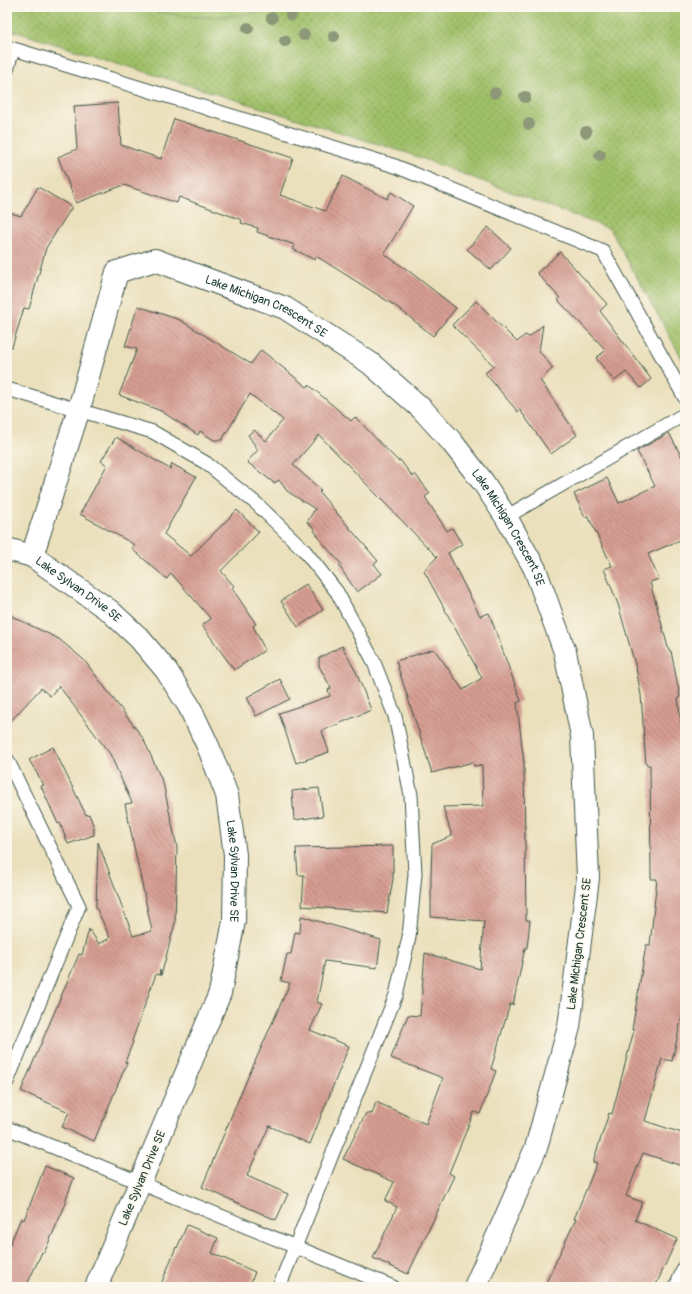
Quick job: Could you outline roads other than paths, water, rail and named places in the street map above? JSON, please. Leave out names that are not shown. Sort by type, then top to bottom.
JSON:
[{"type":"street","name":"Lake Michigan Crescent SE","points":[[32,556],[79,409],[117,272],[155,260],[285,308],[370,363],[422,409],[451,441],[483,482],[506,517],[535,569],[565,652],[582,736],[588,878],[569,1026],[536,1148],[475,1287]]},
{"type":"street","name":"Lake Sylvan Drive SE","points":[[7,549],[32,556],[110,611],[139,638],[166,670],[189,706],[208,746],[227,795],[235,855],[234,921],[220,993],[96,1287]]},
{"type":"lane","points":[[7,70],[10,48],[395,166],[603,251],[685,398]]},
{"type":"lane","points":[[7,389],[153,432],[206,463],[263,510],[304,550],[337,592],[373,660],[395,716],[411,795],[416,874],[409,937],[396,995],[279,1287]]},
{"type":"lane","points":[[506,517],[685,414]]},
{"type":"lane","points":[[7,759],[79,906],[7,1082]]},
{"type":"lane","points":[[7,1128],[393,1287]]},
{"type":"lane","points":[[676,1287],[685,1265]]}]
